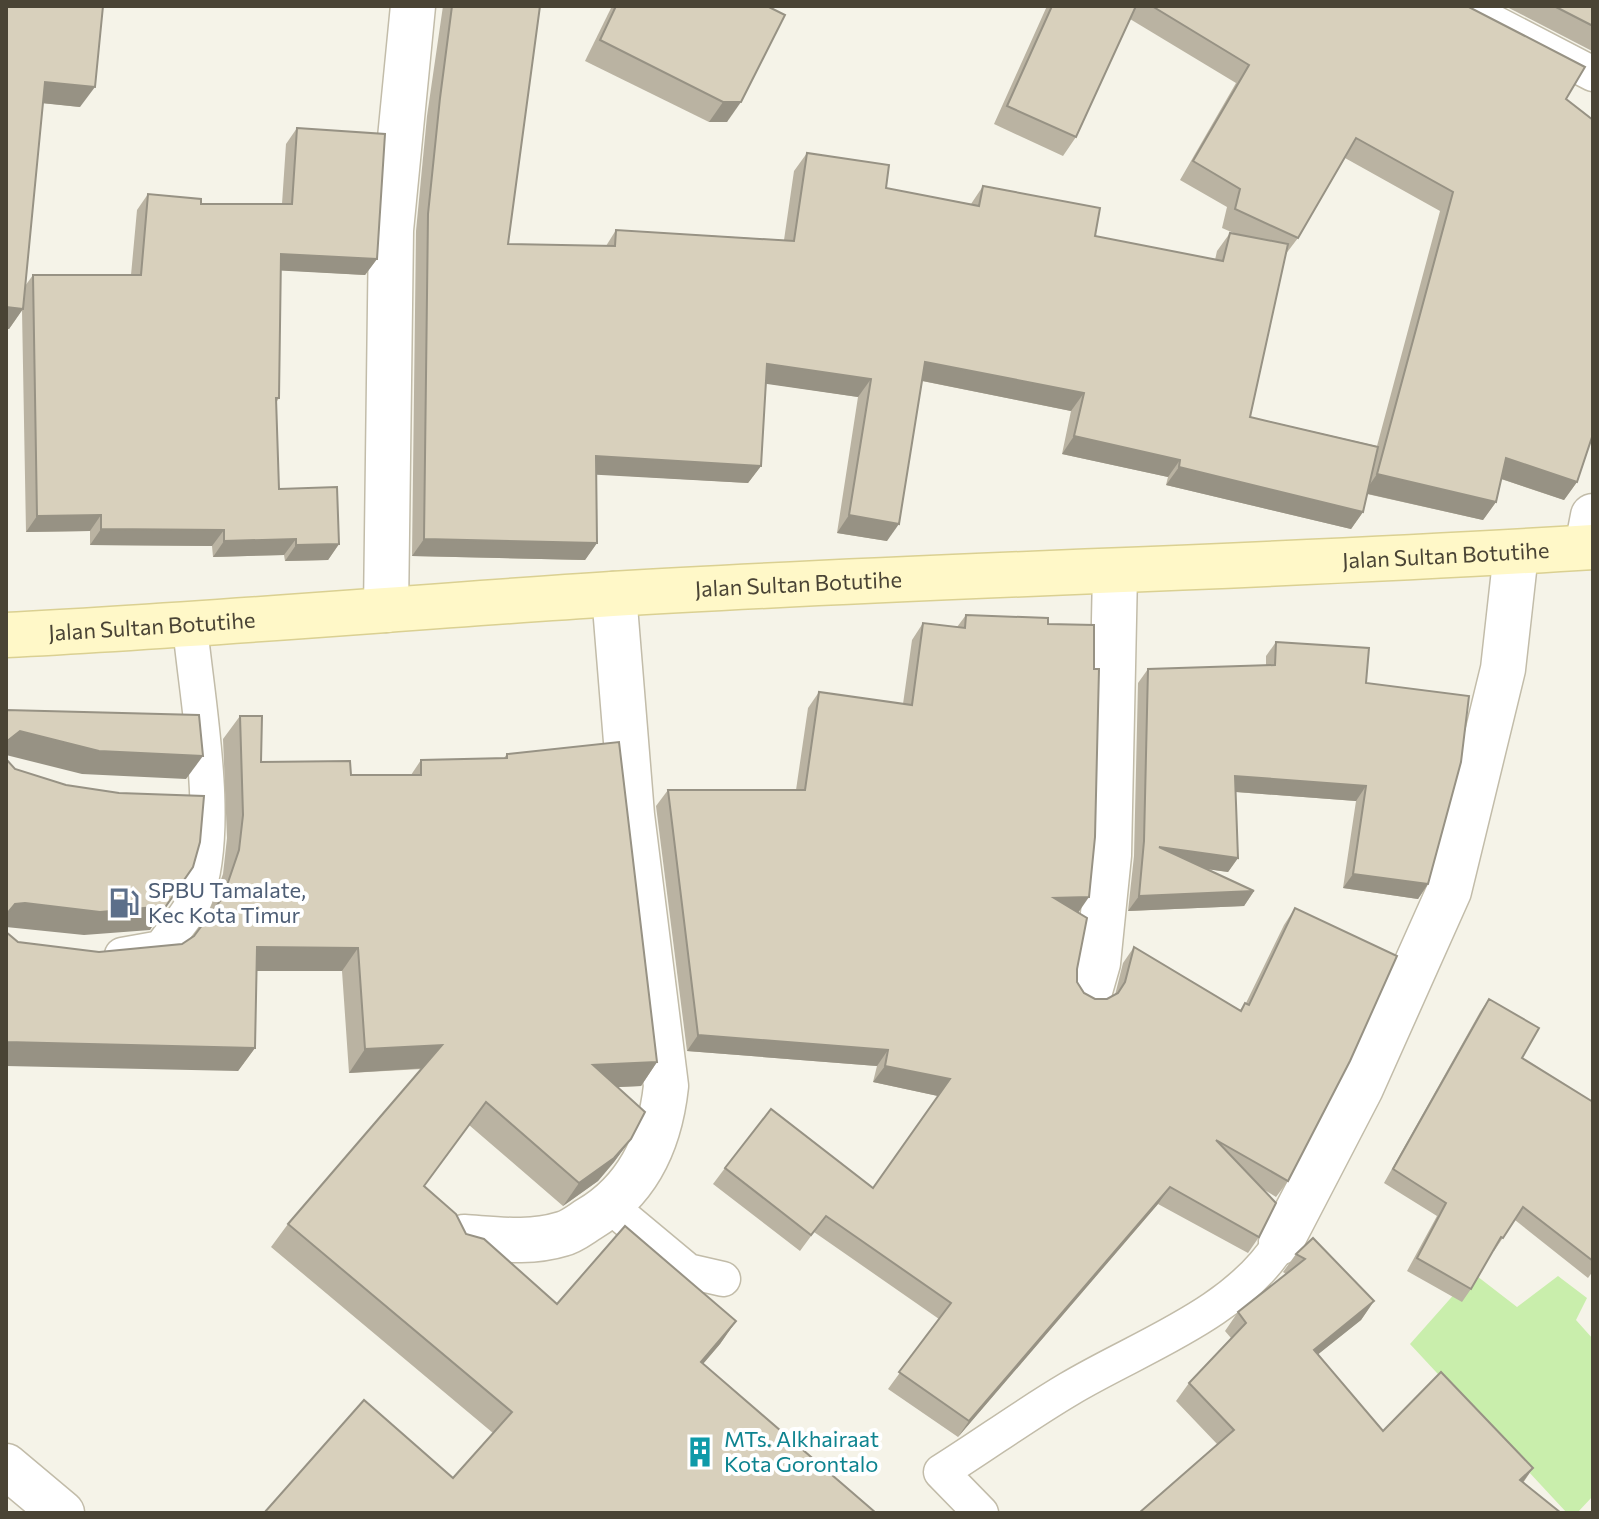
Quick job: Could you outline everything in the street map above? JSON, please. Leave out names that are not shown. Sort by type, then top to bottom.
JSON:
[{"type":"main road","name":"Jalan Sultan Botutihe","points":[[6,635],[190,626],[614,594],[1516,553],[1591,537]]},
{"type":"street","points":[[386,610],[391,230],[413,6]]},
{"type":"street","points":[[1281,1242],[1361,1088],[1449,891],[1503,669],[1516,553]]},
{"type":"street","points":[[1090,991],[1098,963],[1109,855],[1115,573]]},
{"type":"street","points":[[464,1237],[523,1241],[564,1234],[610,1206],[639,1174],[662,1119],[666,1086],[632,815],[614,594]]},
{"type":"street","points":[[6,1466],[62,1513]]},
{"type":"lane","points":[[1462,6],[1593,74]]},
{"type":"lane","points":[[84,956],[130,955],[161,948],[195,900],[206,864],[191,799],[190,626]]},
{"type":"lane","points":[[610,1206],[688,1271],[723,1279]]},
{"type":"lane","points":[[981,1513],[941,1472],[1067,1390],[1220,1305],[1250,1282],[1281,1242]]},
{"type":"green space","points":[[1473,1273],[1517,1307],[1558,1276],[1587,1298],[1576,1320],[1593,1339],[1593,1496],[1577,1513],[1567,1513],[1410,1344]]},
{"type":"building","points":[[6,6],[103,6],[95,87],[45,82],[23,309],[6,307]]},
{"type":"building","points":[[452,6],[540,6],[508,244],[615,246],[616,230],[794,241],[807,153],[889,165],[886,188],[979,206],[983,186],[1100,208],[1095,236],[1223,261],[1230,233],[1288,244],[1250,417],[1378,447],[1363,512],[1179,467],[1180,460],[1074,436],[1084,393],[925,362],[899,524],[849,515],[871,379],[767,364],[761,466],[596,456],[597,543],[424,539],[428,214]]},
{"type":"building","points":[[616,6],[767,6],[785,15],[741,102],[723,102],[600,40]]},
{"type":"building","points":[[1052,6],[1136,6],[1076,137],[1007,106]]},
{"type":"building","points":[[1152,6],[1467,6],[1585,67],[1566,99],[1593,120],[1593,434],[1577,482],[1506,458],[1496,502],[1377,474],[1453,192],[1356,138],[1298,238],[1235,209],[1240,189],[1193,161],[1249,65]]},
{"type":"building","points":[[1554,6],[1593,6],[1593,26]]},
{"type":"building","points":[[297,128],[385,134],[377,259],[281,254],[279,398],[276,398],[279,489],[337,487],[339,544],[296,545],[296,539],[224,541],[224,530],[101,529],[101,515],[37,516],[33,275],[141,275],[148,194],[201,199],[201,204],[292,204]]},
{"type":"building","points":[[966,615],[1048,618],[1048,624],[1094,625],[1094,669],[1099,669],[1095,837],[1089,897],[1054,898],[1087,918],[1077,969],[1077,982],[1084,993],[1095,999],[1107,999],[1118,993],[1125,982],[1134,947],[1241,1011],[1245,1003],[1249,1005],[1295,908],[1397,956],[1350,1061],[1288,1181],[1216,1140],[1276,1203],[1259,1237],[1170,1187],[969,1421],[899,1372],[951,1303],[826,1216],[811,1235],[725,1168],[771,1109],[873,1188],[950,1079],[885,1066],[888,1050],[698,1035],[668,790],[805,790],[819,692],[912,705],[923,623],[965,628]]},
{"type":"building","points":[[1276,642],[1369,648],[1366,683],[1469,696],[1461,762],[1428,884],[1353,874],[1366,786],[1235,776],[1238,858],[1159,847],[1254,891],[1139,896],[1144,841],[1148,669],[1275,665]]},
{"type":"building","points":[[6,710],[199,715],[203,756],[99,751],[20,731],[6,742]]},
{"type":"building","points":[[240,716],[262,716],[261,762],[350,761],[351,775],[421,775],[421,760],[507,758],[507,754],[619,742],[657,1062],[593,1065],[645,1112],[631,1139],[614,1158],[579,1183],[486,1102],[424,1186],[456,1214],[466,1234],[484,1239],[557,1304],[625,1226],[736,1321],[701,1362],[876,1513],[264,1513],[364,1400],[453,1478],[512,1412],[288,1224],[442,1045],[365,1049],[358,948],[257,947],[255,1048],[6,1042],[6,932],[18,942],[99,952],[182,944],[194,936],[223,897],[239,850],[243,815]]},
{"type":"building","points":[[6,759],[15,769],[66,785],[119,793],[204,796],[200,842],[193,867],[166,906],[100,912],[25,903],[15,904],[6,915]]},
{"type":"building","points":[[1489,999],[1539,1028],[1522,1058],[1593,1102],[1593,1261],[1523,1207],[1501,1237],[1471,1289],[1417,1258],[1446,1203],[1393,1169]]},
{"type":"building","points":[[1313,1238],[1374,1301],[1314,1350],[1383,1431],[1441,1372],[1533,1468],[1520,1480],[1561,1513],[1139,1513],[1234,1430],[1189,1383],[1246,1323],[1238,1312],[1305,1259],[1296,1254]]},
{"type":"place","name":"SPBU Tamalate, Kec Kota Timur","points":[[124,903]]},
{"type":"place","name":"MTs. Alkhairaat Kota Gorontalo","points":[[700,1452]]}]
